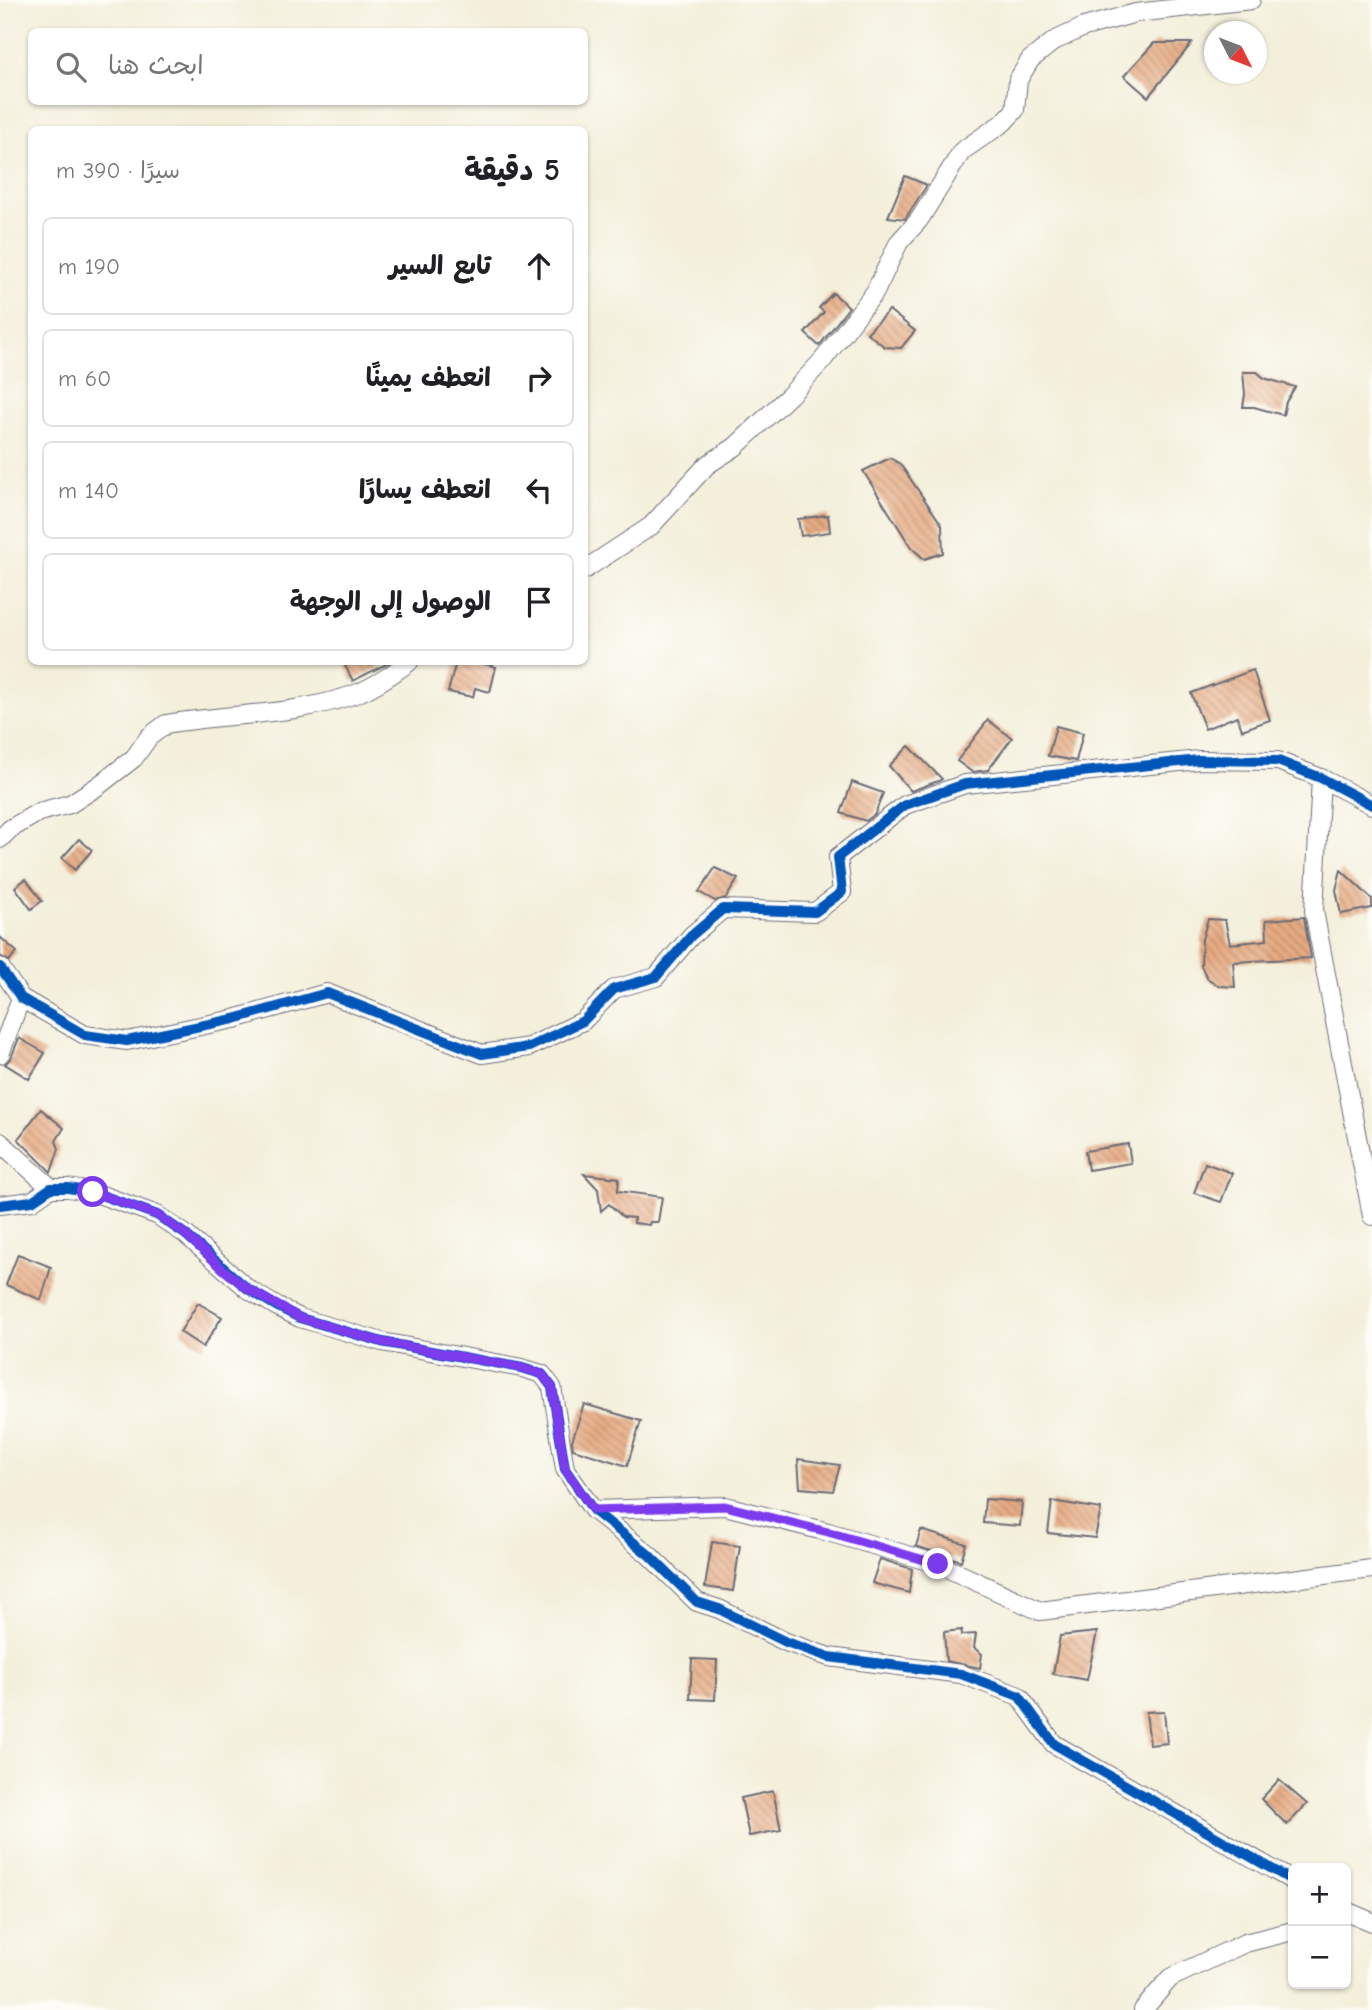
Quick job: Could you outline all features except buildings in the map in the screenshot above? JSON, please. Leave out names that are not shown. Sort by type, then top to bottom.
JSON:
[{"type":"street","points":[[588,567],[651,526],[707,466],[744,439],[822,360],[875,292],[899,242],[919,220],[962,151],[1004,122],[1015,110],[1018,80],[1030,60],[1054,41],[1084,27],[1136,13],[1251,0]]},
{"type":"street","points":[[0,839],[10,829],[38,812],[71,804],[98,786],[134,758],[149,737],[166,724],[330,702],[360,692],[405,665]]},
{"type":"street","points":[[0,967],[21,998],[85,1035],[127,1041],[233,1019],[327,993],[482,1055],[530,1047],[583,1021],[614,989],[656,977],[691,936],[723,908],[815,912],[842,892],[838,857],[905,805],[965,784],[1199,760],[1278,761],[1321,778],[1372,805]]},
{"type":"street","points":[[1321,778],[1314,911],[1366,1152],[1372,1216]]},
{"type":"street","points":[[0,1054],[21,998]]},
{"type":"street","points":[[0,1142],[51,1188],[93,1192],[157,1215],[185,1234],[248,1289],[300,1318],[382,1342],[542,1374],[552,1387],[565,1469],[593,1510],[648,1554],[697,1602],[719,1609],[786,1642],[829,1657],[961,1674],[1019,1696],[1054,1744],[1288,1878]]},
{"type":"street","points":[[0,1205],[32,1201],[51,1188]]},
{"type":"street","points":[[593,1510],[725,1506],[938,1564],[1041,1611],[1372,1569]]},
{"type":"street","points":[[1351,1916],[1372,1922]]},
{"type":"street","points":[[1143,2010],[1170,1978],[1245,1943],[1288,1932]]},
{"type":"cycle path","points":[[0,967],[21,998],[85,1035],[127,1041],[234,1019],[327,993],[482,1054],[529,1047],[583,1021],[614,989],[656,977],[691,936],[723,909],[815,912],[842,892],[838,857],[905,805],[965,784],[1199,760],[1278,761],[1321,778],[1372,805]]},
{"type":"cycle path","points":[[0,1205],[32,1201],[51,1188],[93,1192],[157,1215],[185,1234],[248,1289],[300,1318],[382,1342],[542,1374],[552,1387],[565,1469],[593,1510],[648,1554],[697,1602],[719,1609],[786,1642],[829,1657],[961,1674],[1019,1696],[1054,1744],[1288,1878]]},
{"type":"route","points":[[93,1192],[157,1215],[185,1234],[248,1289],[300,1318],[382,1342],[542,1374],[552,1387],[565,1469],[593,1510],[725,1506],[938,1564]]}]
